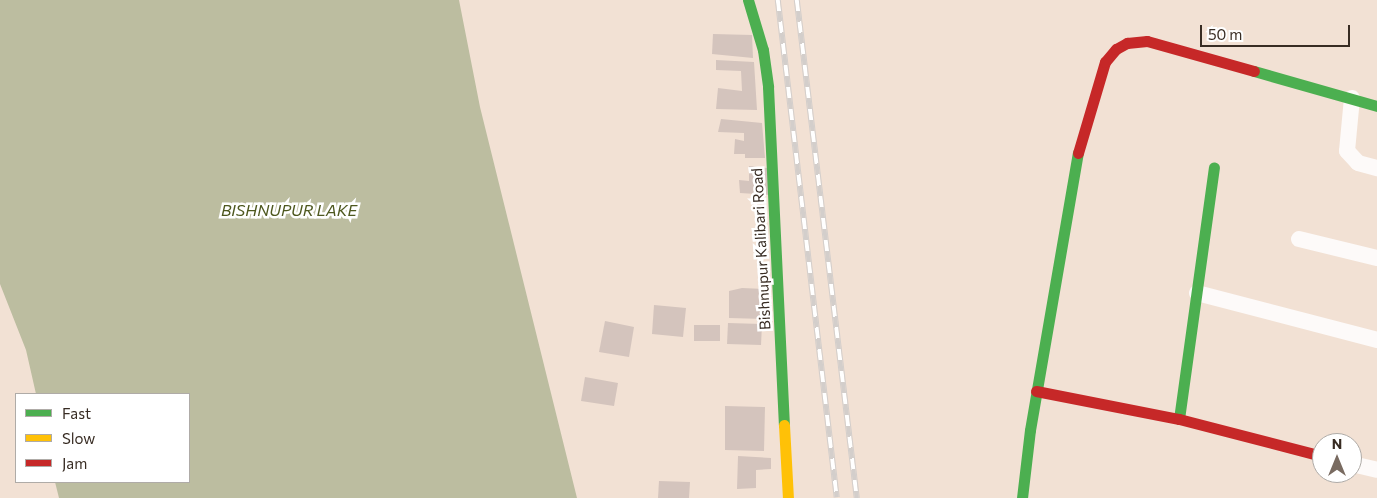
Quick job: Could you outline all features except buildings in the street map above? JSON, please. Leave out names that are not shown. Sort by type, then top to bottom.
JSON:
[{"type":"street","name":"Bishnupur Kalibari Road","points":[[748,0],[763,50],[768,87],[788,498]]},
{"type":"street","points":[[1022,498],[1036,391],[1073,172],[1095,87],[1105,62],[1116,49],[1127,43],[1147,41],[1377,106]]},
{"type":"street","points":[[1352,98],[1347,151],[1358,162],[1377,168]]},
{"type":"street","points":[[1179,419],[1214,167]]},
{"type":"street","points":[[1299,239],[1377,258]]},
{"type":"street","points":[[1197,293],[1377,340]]},
{"type":"street","points":[[1036,391],[1179,419],[1312,453]]},
{"type":"street","points":[[1362,466],[1377,470]]},
{"type":"water","name":"BISHNUPUR LAKE","points":[[0,0],[459,0],[480,107],[577,498],[59,498],[55,483],[190,483],[190,393],[36,393],[26,350],[0,284]]},
{"type":"railway","points":[[778,0],[837,498]]},
{"type":"railway","points":[[797,0],[857,498]]},
{"type":"traffic: fast","points":[[748,0],[763,50],[768,87],[784,425]]},
{"type":"traffic: fast","points":[[1254,71],[1377,106]]},
{"type":"traffic: fast","points":[[1022,498],[1030,430],[1078,153]]},
{"type":"traffic: fast","points":[[1179,419],[1214,167]]},
{"type":"traffic: slow","points":[[784,425],[788,498]]},
{"type":"traffic: jam","points":[[1078,153],[1105,62],[1116,49],[1127,43],[1147,41],[1254,71]]},
{"type":"traffic: jam","points":[[1036,391],[1179,419],[1312,453]]}]
